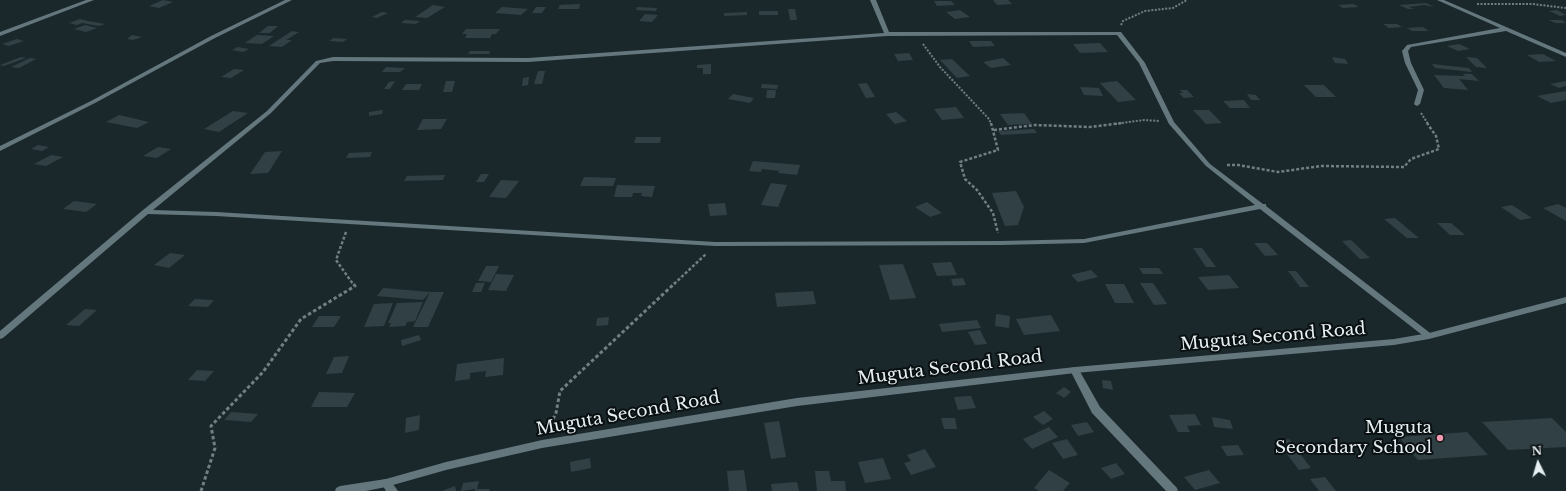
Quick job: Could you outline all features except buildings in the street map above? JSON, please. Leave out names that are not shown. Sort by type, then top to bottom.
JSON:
[{"type":"street","points":[[0,34],[91,0]]},
{"type":"street","points":[[0,149],[93,102],[213,37],[289,0]]},
{"type":"street","points":[[872,0],[887,34]]},
{"type":"street","points":[[1440,0],[1566,55]]},
{"type":"street","points":[[1417,104],[1421,90],[1406,57],[1405,51],[1409,46],[1506,29]]},
{"type":"street","points":[[0,336],[146,212],[269,112],[318,62],[333,59],[528,60],[887,34],[1119,33],[1142,64],[1171,122],[1208,165],[1429,336]]},
{"type":"street","points":[[146,212],[216,214],[715,244],[1001,243],[1084,241],[1262,206]]},
{"type":"street","name":"Muguta Second Road","points":[[340,491],[390,487],[446,466],[542,444],[797,402],[1075,370],[1394,342],[1429,336],[1566,300]]},
{"type":"street","points":[[1075,370],[1087,396],[1096,410],[1173,491]]},
{"type":"path","points":[[1119,33],[1123,21],[1145,11],[1173,8],[1187,0]]},
{"type":"path","points":[[1449,4],[1532,4],[1566,8]]},
{"type":"path","points":[[916,34],[940,67],[989,119],[994,130],[998,150],[960,162],[966,179],[977,190],[993,213],[1001,243]]},
{"type":"path","points":[[1208,165],[1238,165],[1278,172],[1321,166],[1404,166],[1411,159],[1439,149],[1436,136],[1417,104]]},
{"type":"path","points":[[994,130],[1035,125],[1090,127],[1144,120],[1171,122]]},
{"type":"path","points":[[201,491],[215,448],[211,426],[263,372],[301,319],[355,286],[336,260],[348,223]]},
{"type":"path","points":[[542,444],[556,413],[560,391],[700,260],[715,244]]},
{"type":"place","name":"Muguta Secondary School","points":[[1440,438]]}]
